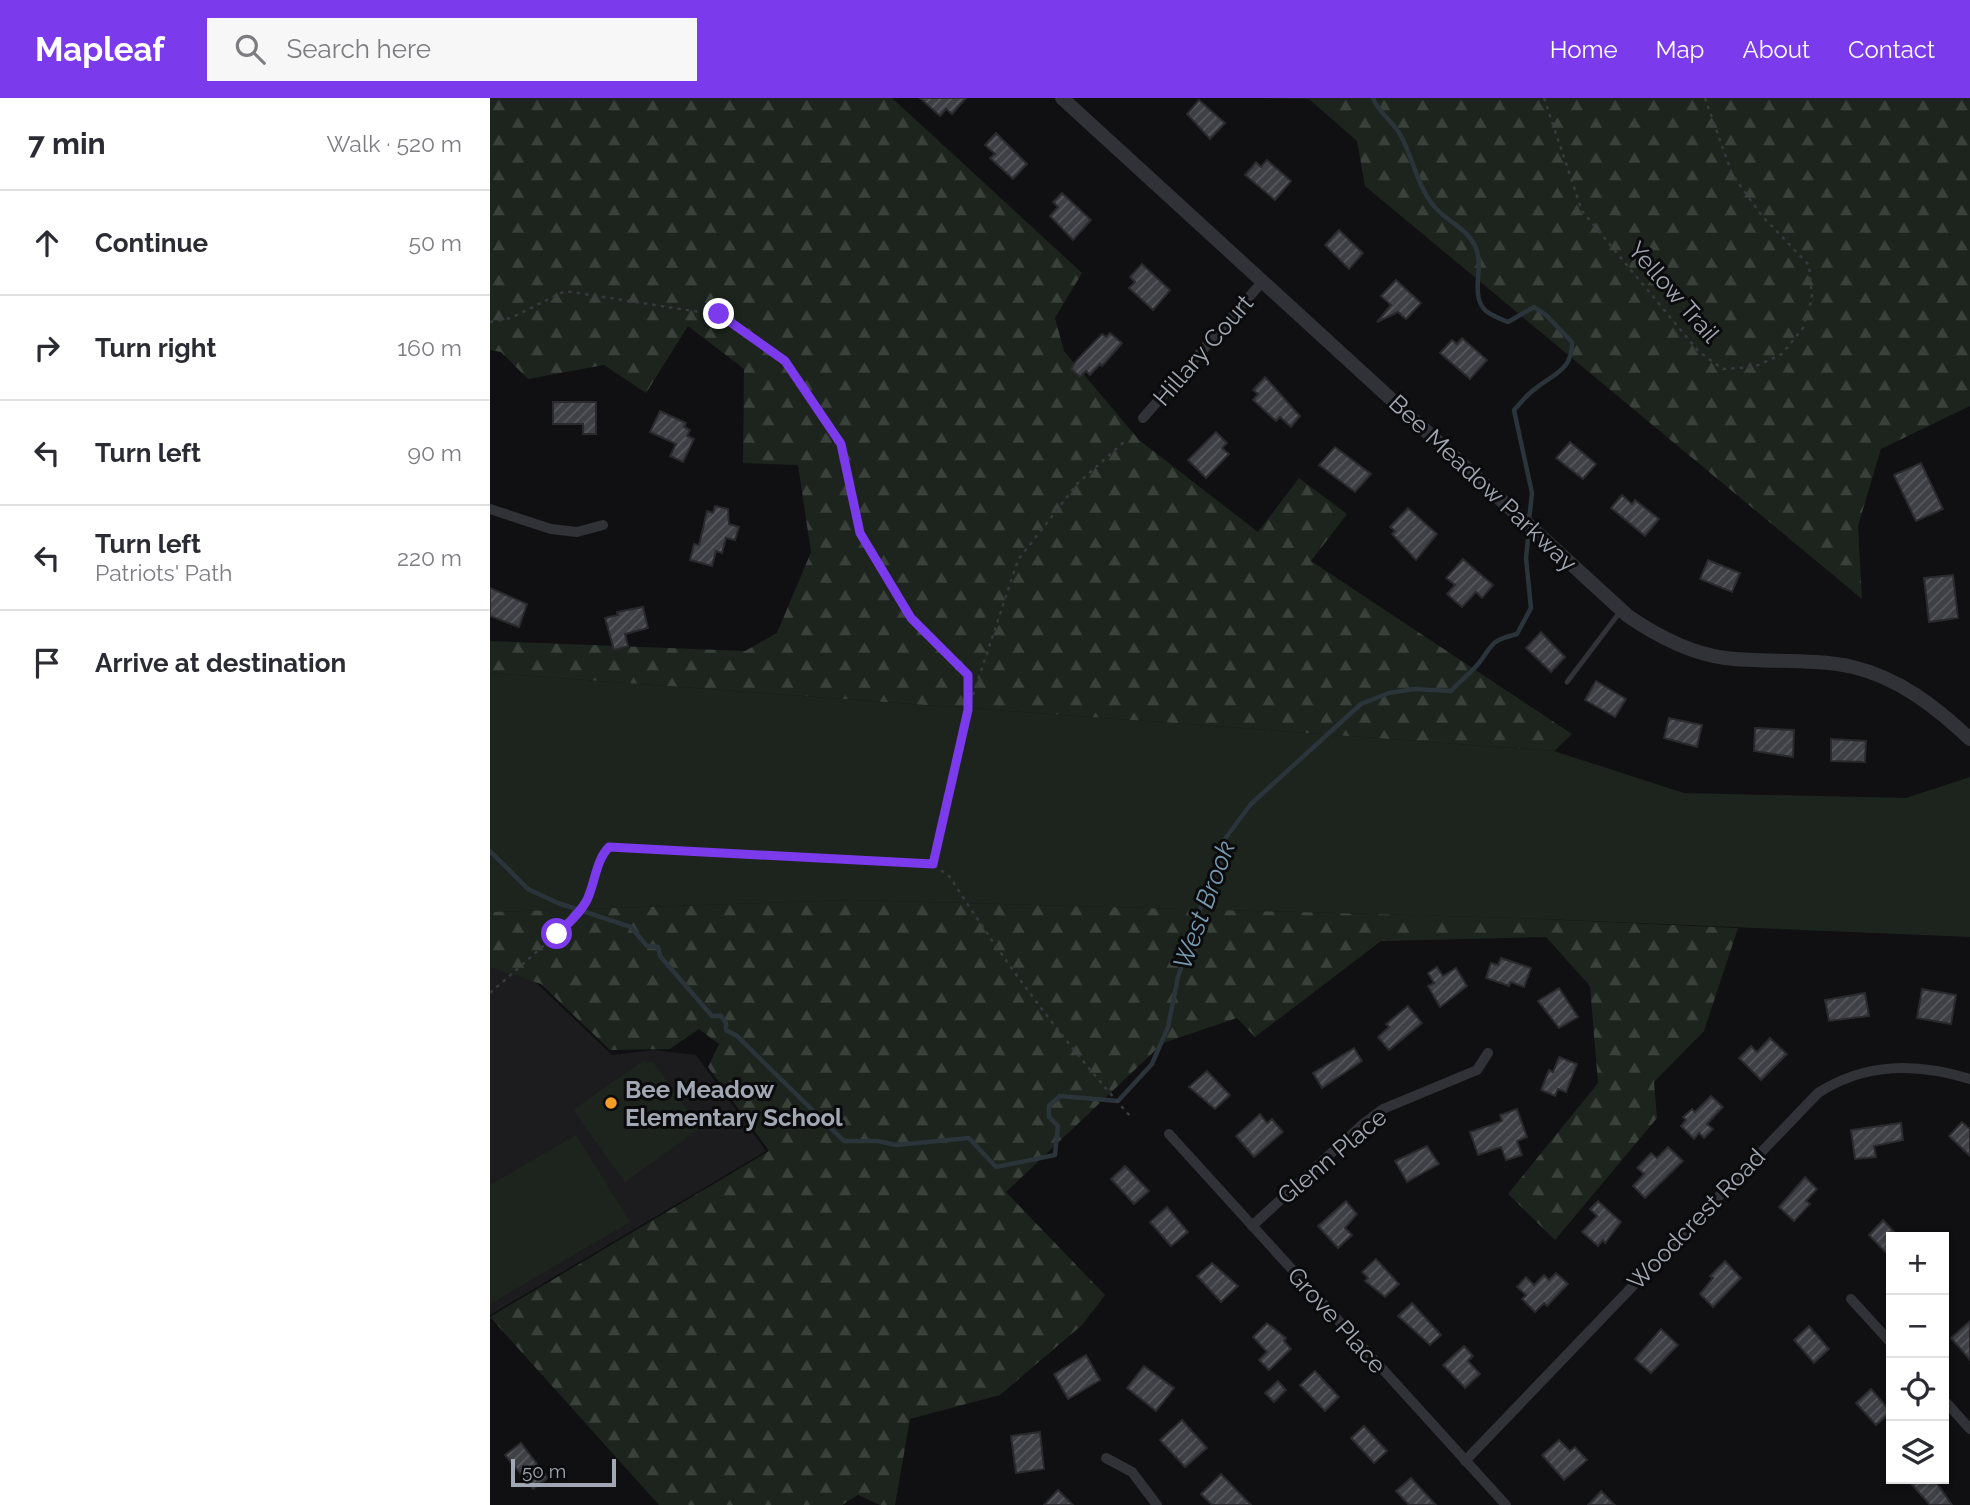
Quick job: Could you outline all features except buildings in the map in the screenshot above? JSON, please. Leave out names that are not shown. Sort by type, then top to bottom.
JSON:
[{"type":"street","name":"Bee Meadow Parkway","points":[[1062,98],[1622,610],[1672,642],[1715,655],[1852,667],[1879,676],[1929,703],[1970,739]]},
{"type":"street","name":"Hillary Court","points":[[1143,418],[1263,281]]},
{"type":"street","points":[[490,509],[577,533],[603,525]]},
{"type":"street","name":"Glenn Place","points":[[1252,1226],[1363,1124],[1383,1109],[1477,1070],[1488,1053]]},
{"type":"street","name":"Woodcrest Road","points":[[1465,1461],[1818,1093],[1852,1075],[1894,1067],[1936,1070],[1970,1079]]},
{"type":"street","name":"Grove Place","points":[[1168,1134],[1506,1505]]},
{"type":"street","points":[[1851,1299],[1886,1338]]},
{"type":"street","points":[[1949,1406],[1970,1429]]},
{"type":"street","points":[[1106,1458],[1132,1472],[1157,1505]]},
{"type":"lane","points":[[1567,681],[1622,610]]},
{"type":"path","name":"Yellow Trail","points":[[1544,98],[1582,211],[1699,352],[1723,369],[1754,368],[1782,354],[1803,328],[1812,298],[1809,265],[1762,216],[1732,174],[1705,98]]},
{"type":"path","points":[[490,322],[511,317],[565,291],[719,314],[785,361],[841,444],[860,533],[911,618],[968,675],[968,710]]},
{"type":"path","points":[[933,864],[968,710],[1018,560],[1077,484],[1125,441]]},
{"type":"path","points":[[490,993],[574,919],[587,899],[603,854],[609,847],[933,864],[950,877],[1027,990],[1089,1071],[1131,1118]]},
{"type":"shaded area","name":"Bee Meadow Elementary School","points":[[490,939],[612,1055],[653,1050],[696,1055],[766,1151],[490,1315]]},
{"type":"green space","points":[[490,98],[892,98],[1082,273],[1055,318],[1064,351],[1139,440],[1258,532],[1299,478],[1347,514],[1311,561],[1572,734],[1554,751],[490,673],[490,641],[745,651],[777,633],[811,552],[798,465],[743,463],[744,369],[688,326],[646,393],[604,365],[528,379],[501,352],[490,350]]},
{"type":"green space","points":[[1258,98],[1970,98],[1970,406],[1881,449],[1858,526],[1862,599],[1365,186],[1357,141],[1309,99]]},
{"type":"green space","points":[[490,673],[1554,751],[1684,793],[1906,798],[1970,777],[1970,937],[1516,918],[851,900],[490,912]]},
{"type":"green space","points":[[851,900],[1516,918],[1738,928],[1704,1031],[1654,1082],[1657,1118],[1555,1240],[1508,1194],[1598,1083],[1590,986],[1546,937],[1381,941],[1255,1037],[1237,1018],[1163,1043],[1006,1192],[1105,1295],[1082,1325],[1000,1395],[910,1419],[895,1505],[880,1505],[858,1495],[842,1505],[659,1505],[490,1317],[769,1151],[708,1067],[719,1044],[699,1029],[670,1049],[610,1050],[541,984],[490,967],[490,912]]},
{"type":"green space","points":[[643,1061],[653,1062],[700,1128],[625,1182],[573,1110]]},
{"type":"green space","points":[[576,1135],[630,1222],[490,1304],[490,1185]]},
{"type":"waterway","name":"West Brook","points":[[1373,98],[1401,136],[1428,197],[1475,246],[1479,262],[1478,295],[1484,309],[1508,322],[1534,307],[1546,315],[1572,342],[1569,359],[1561,370],[1529,393],[1514,410],[1532,493],[1529,521]]},
{"type":"waterway","name":"West Brook","points":[[490,851],[528,889],[558,903],[631,927],[647,946],[658,947],[660,956],[712,1016],[721,1016],[726,1023],[726,1030],[737,1036],[844,1141],[878,1141],[896,1145],[969,1138],[996,1167],[1055,1155],[1058,1126],[1049,1117],[1049,1106],[1060,1096],[1118,1101],[1152,1064],[1168,1027],[1178,977],[1210,879],[1220,865],[1224,840],[1251,804],[1361,704],[1389,693],[1414,689],[1451,691],[1476,667],[1493,644],[1517,634],[1531,608],[1526,558],[1529,530]]},
{"type":"place","name":"Bee Meadow Elementary School","points":[[611,1103]]},
{"type":"route","points":[[557,934],[574,919],[587,899],[603,854],[609,847],[905,860],[933,864],[968,710],[968,675],[911,618],[860,533],[841,444],[785,361],[719,314]]}]
